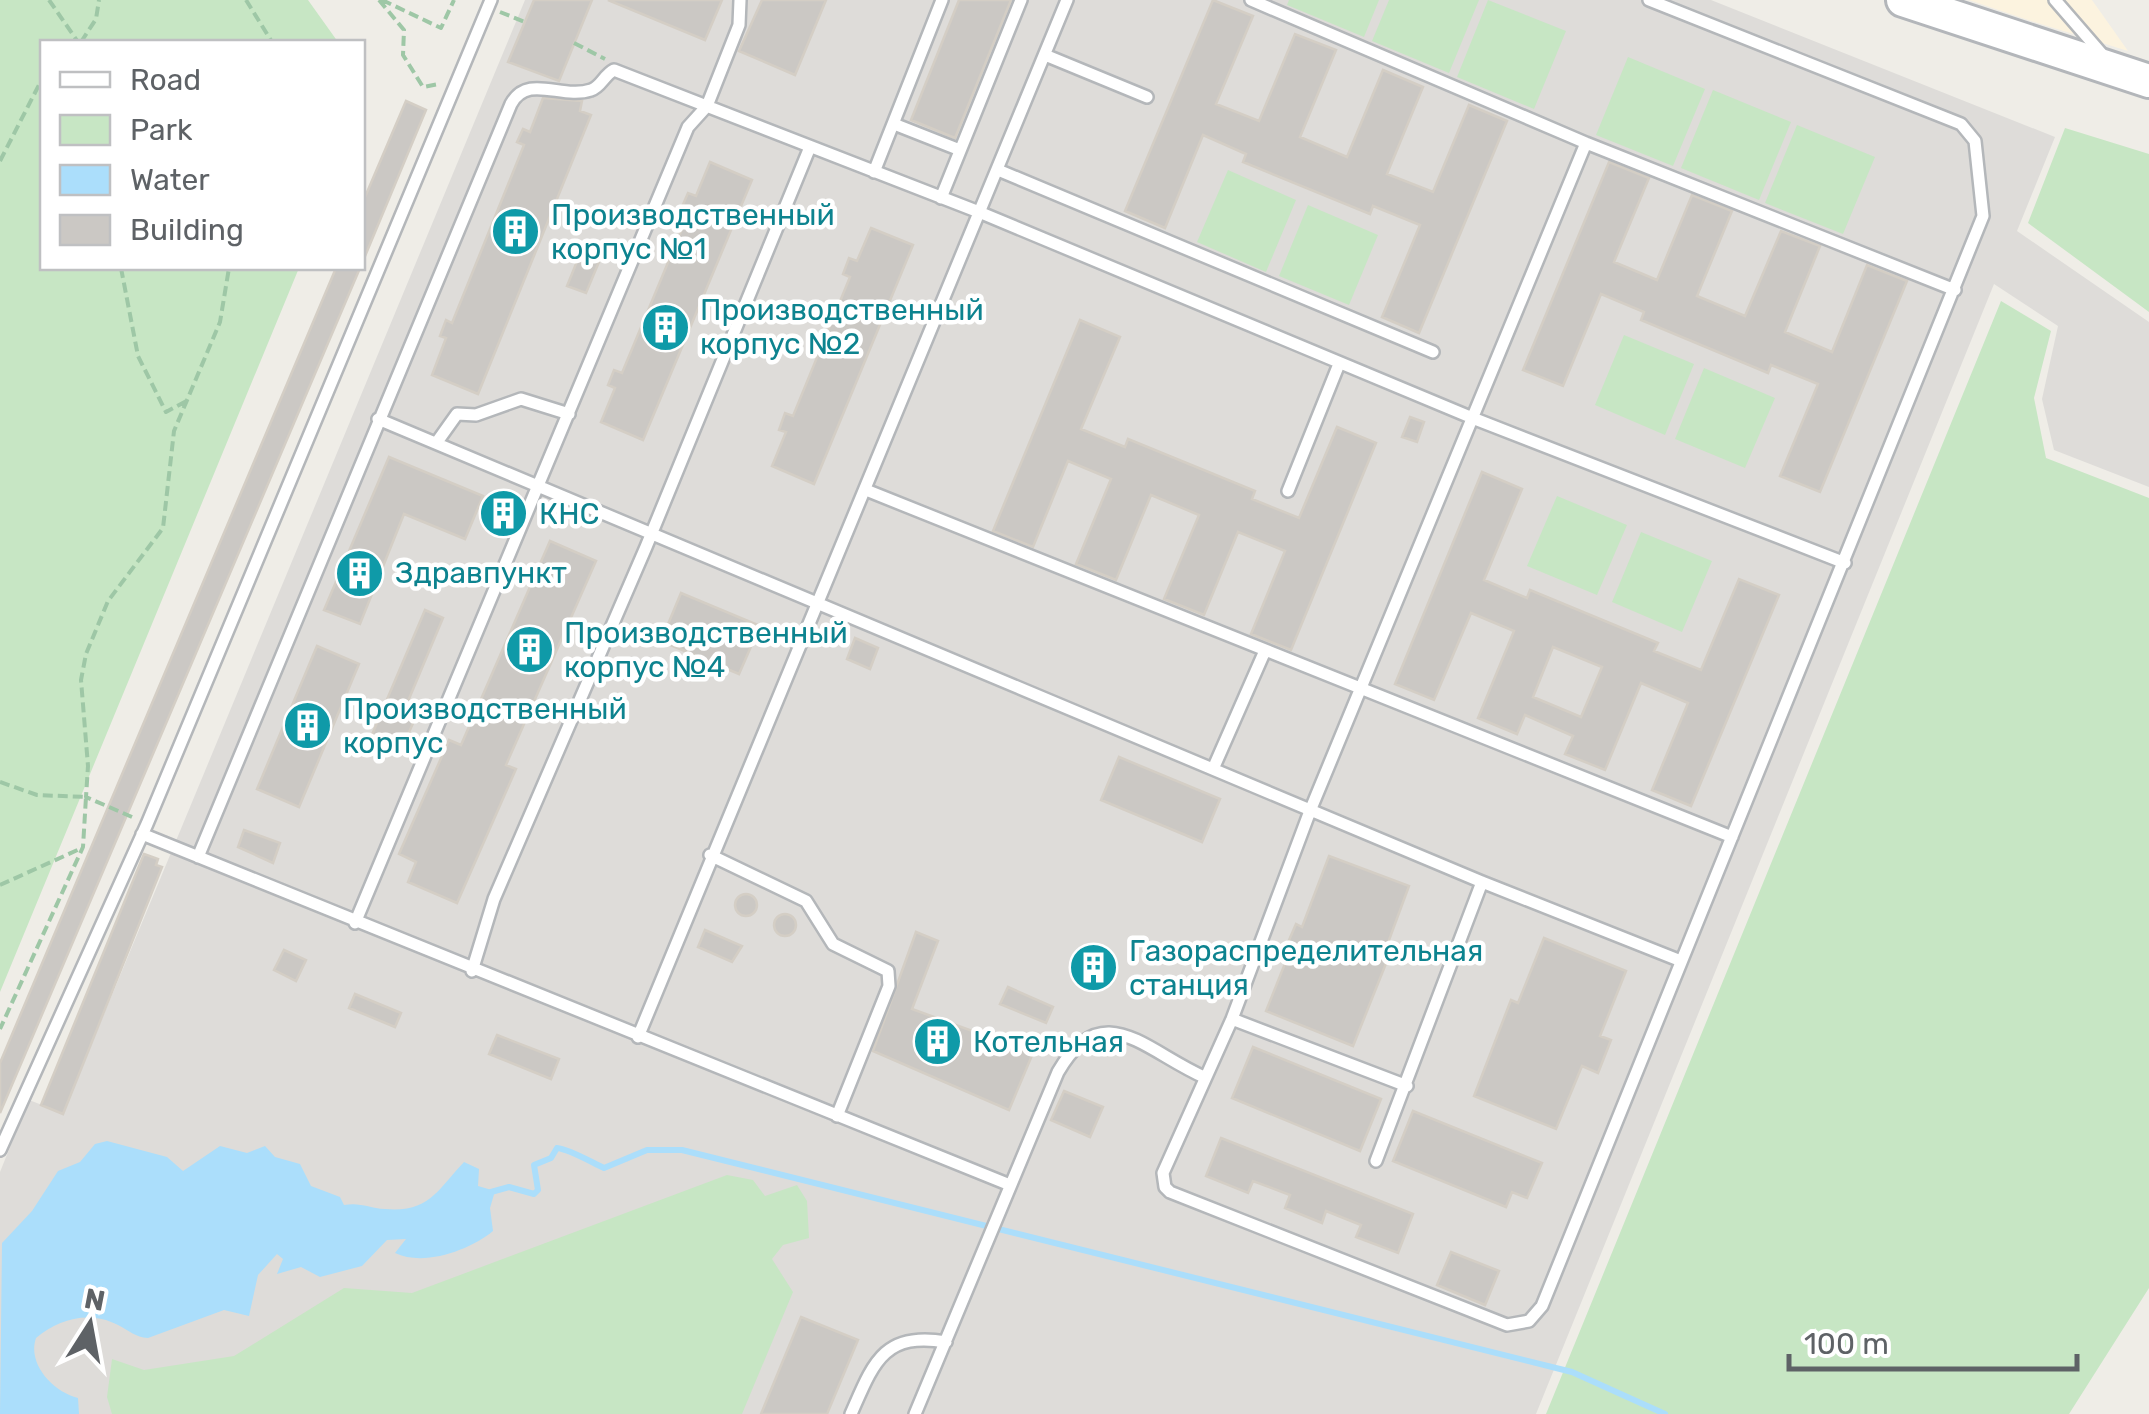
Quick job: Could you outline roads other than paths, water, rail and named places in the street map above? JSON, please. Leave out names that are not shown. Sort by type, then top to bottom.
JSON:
[{"type":"main road","points":[[1903,0],[2149,79]]},
{"type":"lane","points":[[0,1150],[144,829],[491,0]]},
{"type":"lane","points":[[356,923],[688,128],[706,106],[739,25],[740,0]]},
{"type":"lane","points":[[874,172],[942,0]]},
{"type":"lane","points":[[941,198],[1021,0]]},
{"type":"lane","points":[[638,1036],[1067,0]]},
{"type":"lane","points":[[1251,0],[1586,143],[1955,290]]},
{"type":"lane","points":[[1586,143],[1310,811],[1232,1019],[1163,1173],[1164,1187],[1170,1192],[1488,1320],[1522,1323],[1542,1306],[1983,216],[1975,141],[1961,124],[1649,0]]},
{"type":"lane","points":[[2055,0],[2097,50],[2149,79]]},
{"type":"lane","points":[[1044,55],[1147,96]]},
{"type":"lane","points":[[198,858],[517,94],[530,88],[552,92],[591,90],[614,70],[979,212],[1339,364],[1844,563]]},
{"type":"lane","points":[[894,124],[960,150]]},
{"type":"lane","points":[[472,970],[494,899],[652,532],[810,146]]},
{"type":"lane","points":[[998,170],[1433,352]]},
{"type":"lane","points":[[1288,491],[1339,364]]},
{"type":"lane","points":[[437,442],[456,414],[483,413],[520,399],[569,414]]},
{"type":"lane","points":[[378,420],[1310,811],[1681,960]]},
{"type":"lane","points":[[866,490],[1264,653],[1732,837]]},
{"type":"lane","points":[[1213,769],[1264,653]]},
{"type":"lane","points":[[144,829],[198,858],[356,923],[1010,1184]]},
{"type":"lane","points":[[710,856],[806,901],[833,944],[888,971],[889,986],[837,1116]]},
{"type":"lane","points":[[1376,1161],[1482,882]]},
{"type":"lane","points":[[1232,1019],[1407,1086]]},
{"type":"lane","points":[[915,1414],[1058,1072],[1088,1034],[1118,1032],[1204,1077]]},
{"type":"lane","points":[[851,1414],[879,1356],[915,1339],[946,1342]]},
{"type":"water","points":[[107,1141],[167,1157],[183,1171],[220,1146],[247,1153],[265,1146],[275,1157],[300,1164],[311,1186],[340,1197],[344,1205],[385,1209],[423,1203],[464,1162],[479,1169],[478,1186],[495,1191],[490,1208],[493,1231],[460,1250],[433,1257],[395,1253],[406,1239],[387,1240],[362,1266],[320,1277],[301,1267],[277,1274],[283,1259],[277,1254],[258,1275],[249,1316],[224,1310],[148,1338],[107,1320],[85,1318],[64,1322],[36,1338],[35,1358],[51,1383],[78,1398],[79,1414],[0,1414],[2,1243],[32,1211],[58,1171],[80,1162],[95,1144]]},
{"type":"waterway","points":[[491,1192],[509,1187],[534,1194],[538,1190],[534,1165],[551,1158],[557,1148],[604,1168],[647,1150],[682,1150],[1572,1372],[1665,1414]]},
{"type":"place","name":"Производственный корпус №1","points":[[516,232]]},
{"type":"place","name":"Производственный корпус №2","points":[[665,327]]},
{"type":"place","name":"КНС","points":[[504,514]]},
{"type":"place","name":"Здравпункт","points":[[360,573]]},
{"type":"place","name":"Производственный корпус №4","points":[[529,650]]},
{"type":"place","name":"Производственный корпус","points":[[308,726]]},
{"type":"place","name":"Газораспределительная станция","points":[[1094,968]]},
{"type":"place","name":"Котельная","points":[[938,1042]]}]
